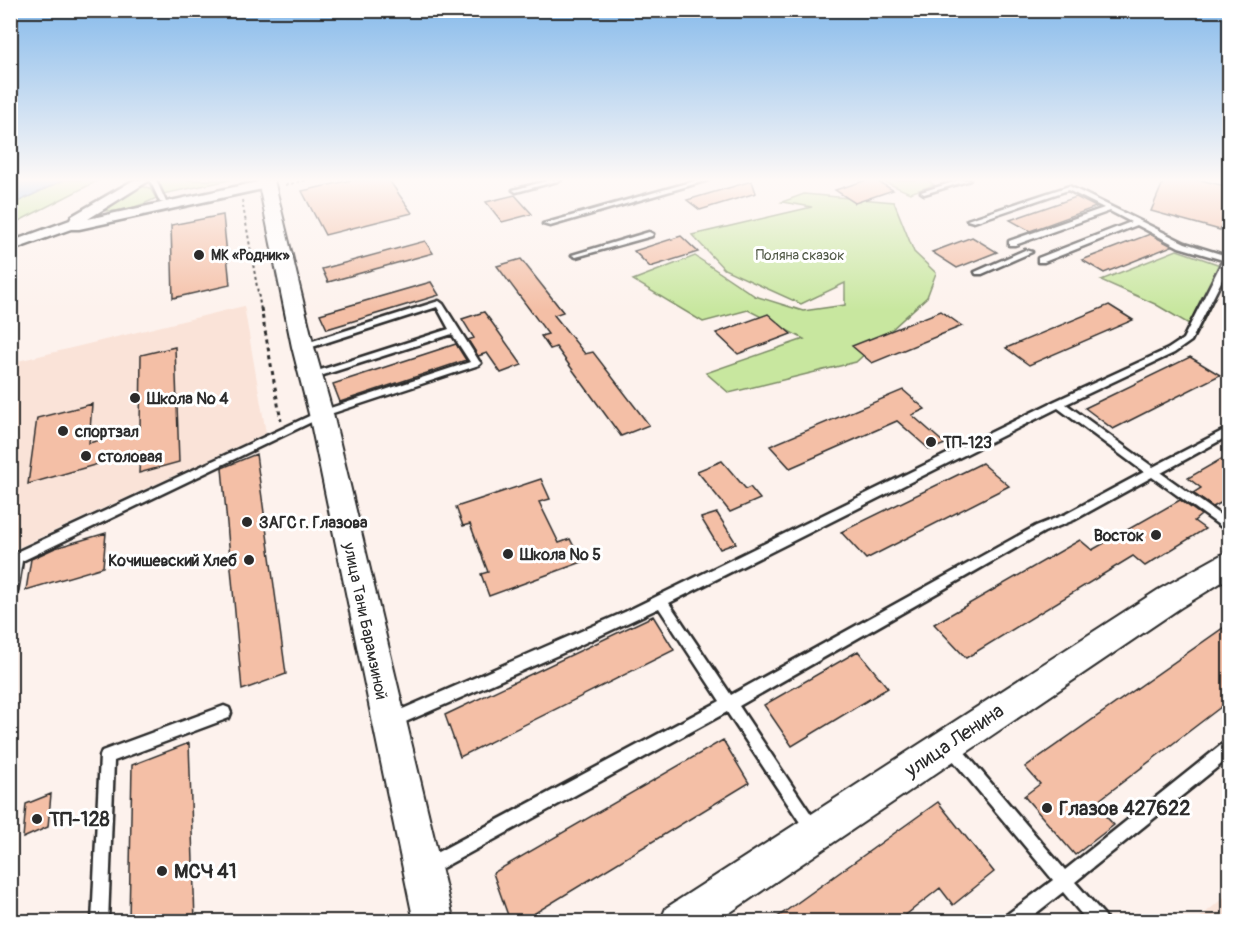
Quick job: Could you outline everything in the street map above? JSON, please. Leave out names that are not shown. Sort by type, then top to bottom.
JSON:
[{"type":"street","points":[[10,247],[80,223]]},
{"type":"street","points":[[74,225],[81,223]]},
{"type":"street","name":"улица Тани Барамзиной","points":[[279,223],[303,347],[321,414],[421,870],[426,918]]},
{"type":"street","name":"улица Ленина","points":[[681,921],[1169,599],[1225,571]]},
{"type":"lane","points":[[1012,243],[1068,223]]},
{"type":"lane","points":[[1041,260],[1135,223]]},
{"type":"lane","points":[[388,722],[661,601],[816,521],[1058,403],[1171,351],[1187,340],[1229,259],[1182,245],[1137,223]]},
{"type":"lane","points":[[576,255],[649,234]]},
{"type":"lane","points":[[980,272],[1028,252]]},
{"type":"lane","points":[[11,592],[14,560],[321,414],[476,363],[439,304],[303,347]]},
{"type":"lane","points":[[311,376],[454,330]]},
{"type":"lane","points":[[1058,403],[1230,529]]},
{"type":"lane","points":[[421,870],[729,704],[1029,534],[1070,517],[1230,430]]},
{"type":"lane","points":[[661,601],[816,833]]},
{"type":"lane","points":[[100,921],[107,756],[224,713]]},
{"type":"lane","points":[[949,744],[1099,921]]},
{"type":"lane","points":[[1011,921],[1230,747]]},
{"type":"path","points":[[246,223],[283,432]]},
{"type":"shaded area","name":"Школа № 4","points":[[244,306],[266,433],[11,551],[10,363]]},
{"type":"shaded area","points":[[1229,893],[1229,921],[1196,921]]},
{"type":"green space","name":"Поляна сказок","points":[[741,223],[903,223],[914,252],[936,273],[927,297],[856,362],[729,393],[706,373],[804,339],[748,310],[703,322],[633,280],[695,256],[755,296],[803,311],[845,305],[845,283],[801,304],[724,269],[692,235]]},
{"type":"green space","points":[[1177,250],[1229,268],[1199,330],[1155,304],[1101,280]]},
{"type":"building","name":"МК «Родник»","points":[[224,223],[230,285],[173,298],[171,225]]},
{"type":"building","points":[[319,223],[371,223],[325,235]]},
{"type":"building","points":[[1016,223],[1051,223],[1030,231]]},
{"type":"building","points":[[1196,223],[1222,223],[1220,230]]},
{"type":"building","points":[[1150,234],[1172,246],[1104,273],[1082,260]]},
{"type":"building","points":[[681,236],[698,252],[650,267],[634,251]]},
{"type":"building","points":[[972,237],[997,252],[957,268],[932,252]]},
{"type":"building","points":[[425,241],[433,253],[328,282],[322,269]]},
{"type":"building","points":[[521,259],[563,312],[554,315],[585,354],[593,352],[649,425],[621,436],[556,347],[550,349],[541,336],[548,334],[497,266]]},
{"type":"building","points":[[431,282],[439,295],[327,329],[320,314]]},
{"type":"building","points":[[1109,305],[1133,320],[1029,365],[1006,348]]},
{"type":"building","points":[[941,311],[962,326],[872,363],[852,346]]},
{"type":"building","points":[[484,312],[522,365],[501,373],[487,353],[478,356],[468,340],[474,338],[462,319]]},
{"type":"building","points":[[768,314],[791,334],[738,354],[716,333]]},
{"type":"building","points":[[456,344],[466,360],[340,402],[333,384]]},
{"type":"building","points":[[175,347],[179,462],[139,473],[140,452],[28,484],[37,418],[92,404],[89,443],[140,429],[141,355]]},
{"type":"building","points":[[1190,357],[1220,375],[1113,429],[1085,408]]},
{"type":"building","points":[[903,390],[925,409],[912,415],[945,444],[930,450],[897,421],[790,468],[770,446]]},
{"type":"building","points":[[256,454],[286,674],[242,690],[222,468]]},
{"type":"building","points":[[1230,454],[1230,498],[1213,507],[1193,493],[1201,488],[1188,478]]},
{"type":"building","points":[[722,461],[746,489],[750,487],[760,499],[730,512],[697,471]]},
{"type":"building","points":[[982,463],[1009,486],[866,559],[841,532]]},
{"type":"building","points":[[541,479],[550,499],[539,502],[559,543],[570,539],[582,562],[489,596],[481,574],[488,572],[470,524],[463,526],[456,507]]},
{"type":"building","points":[[1180,500],[1201,515],[1194,521],[1205,529],[1145,566],[1133,556],[966,658],[934,624],[1080,540],[1092,550]]},
{"type":"building","points":[[717,513],[736,543],[720,549],[701,518]]},
{"type":"building","points":[[106,533],[103,567],[26,590],[31,559],[55,548]]},
{"type":"building","points":[[653,616],[674,650],[460,757],[445,715]]},
{"type":"building","points":[[1223,628],[1230,633],[1230,700],[1094,804],[1114,825],[1075,855],[1024,796],[1040,784],[1025,767]]},
{"type":"building","points":[[858,651],[888,688],[792,746],[764,705]]},
{"type":"building","points":[[723,740],[749,783],[522,921],[510,921],[493,873]]},
{"type":"building","name":"МСЧ 41","points":[[189,743],[195,921],[129,921],[132,765]]},
{"type":"building","name":"ТП-128","points":[[51,794],[48,827],[23,838],[26,804]]},
{"type":"building","points":[[938,802],[994,872],[953,905],[940,888],[898,921],[772,921]]},
{"type":"place","name":"МК «Родник»","points":[[199,255]]},
{"type":"place","name":"Школа № 4","points":[[135,398]]},
{"type":"place","name":"спортзал","points":[[63,431]]},
{"type":"place","name":"ТП-123","points":[[931,442]]},
{"type":"place","name":"столовая","points":[[86,456]]},
{"type":"place","name":"ЗАГС г. Глазова","points":[[247,522]]},
{"type":"place","name":"Восток","points":[[1156,535]]},
{"type":"place","name":"Школа № 5","points":[[508,554]]},
{"type":"place","name":"Кочишевский Хлеб","points":[[249,560]]},
{"type":"place","name":"Глазов 427622","points":[[1047,808]]},
{"type":"place","name":"ТП-128","points":[[37,819]]},
{"type":"place","name":"МСЧ 41","points":[[162,871]]}]
